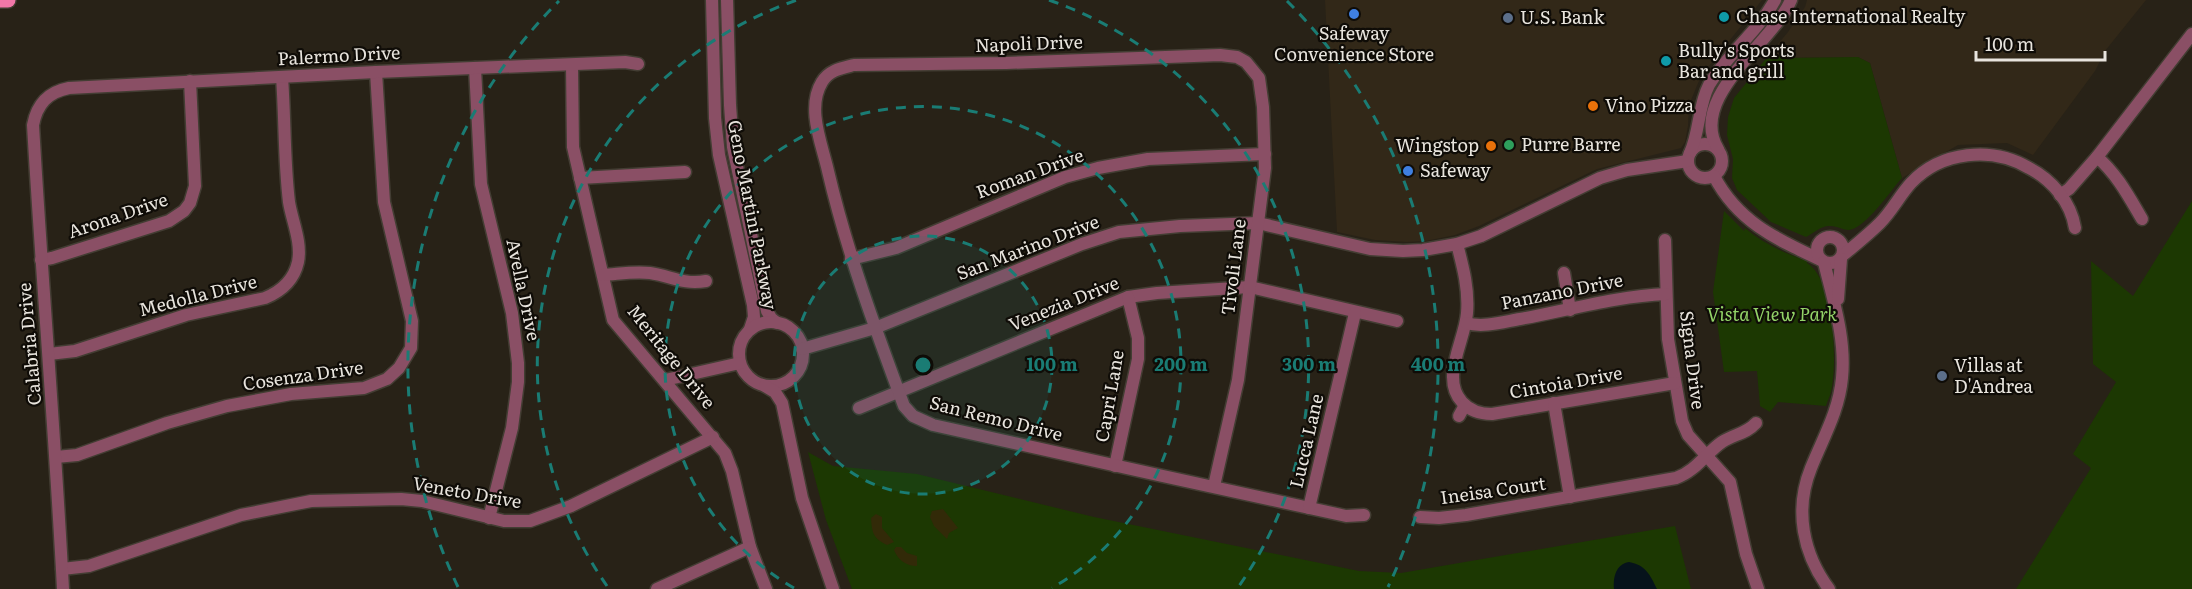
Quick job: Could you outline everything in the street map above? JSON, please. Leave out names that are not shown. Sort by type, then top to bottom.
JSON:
[{"type":"main road","points":[[0,0],[8,0]]},
{"type":"street","name":"Geno Martini Parkway","points":[[712,0],[717,145],[753,305],[754,317],[750,328]]},
{"type":"street","name":"Geno Martini Parkway","points":[[728,0],[733,147],[767,311],[777,323]]},
{"type":"street","points":[[1775,0],[1708,87],[1689,157],[1690,170],[1695,174],[1706,177],[1713,176],[1720,171],[1723,163],[1722,156],[1713,140],[1712,119],[1719,95],[1780,20],[1791,0]]},
{"type":"street","points":[[2060,195],[2069,189],[2097,157],[2192,34]]},
{"type":"street","name":"Napoli Drive","points":[[822,81],[833,71],[854,65],[1006,63],[1220,55],[1240,59]]},
{"type":"street","name":"Tivoli Lane","points":[[1214,486],[1238,380],[1265,168],[1261,87],[1253,69],[1240,59]]},
{"type":"street","name":"Palermo Drive","points":[[44,100],[60,90],[69,88],[376,72],[625,62],[638,64]]},
{"type":"street","name":"Meritage Drive","points":[[572,64],[573,147],[613,320],[725,453],[732,471],[750,547],[766,589]]},
{"type":"street","name":"Avella Drive","points":[[475,68],[481,184],[512,313],[518,363],[512,428],[489,518]]},
{"type":"street","name":"Cosenza Drive","points":[[56,457],[77,455],[177,420],[227,406],[291,394],[364,388],[387,379],[399,368],[411,348],[412,321],[384,202],[376,72]]},
{"type":"street","name":"Medolla Drive","points":[[50,354],[75,351],[186,315],[265,298],[275,294],[289,281],[294,273],[299,253],[289,200],[282,77]]},
{"type":"street","name":"Arona Drive","points":[[41,260],[169,221],[184,211],[190,203],[195,186],[190,81]]},
{"type":"street","name":"San Remo Drive","points":[[822,81],[816,101],[816,120],[851,259],[904,406],[913,416],[933,425],[1115,466],[1346,516],[1364,515]]},
{"type":"street","name":"Calabria Drive","points":[[44,100],[38,108],[33,125],[41,260],[50,354],[63,589]]},
{"type":"street","points":[[1689,157],[1702,146],[1713,146],[1718,149]]},
{"type":"street","name":"Roman Drive","points":[[851,259],[896,248],[1065,177],[1098,168],[1148,159],[1265,154]]},
{"type":"street","points":[[1713,176],[1729,201],[1746,218],[1800,251],[1822,261],[1833,263],[1880,223],[1916,178],[1955,157],[1975,154],[1992,154],[2008,158],[2044,176],[2070,209],[2075,228]]},
{"type":"street","name":"San Marino Drive","points":[[802,349],[875,328],[1082,244],[1119,232],[1180,226],[1258,224],[1381,250],[1423,250],[1457,244],[1481,236],[1600,178],[1689,157]]},
{"type":"street","points":[[2097,157],[2113,171],[2142,219]]},
{"type":"street","points":[[580,178],[685,172]]},
{"type":"street","points":[[1793,246],[1808,245],[1829,237],[1850,240],[1865,235]]},
{"type":"street","name":"Signa Drive","points":[[1665,240],[1668,339],[1684,429],[1730,482],[1746,554],[1758,589]]},
{"type":"street","points":[[1838,315],[1841,258],[1844,249],[1839,240]]},
{"type":"street","points":[[1820,242],[1817,251],[1838,315],[1844,361],[1840,396],[1808,478],[1802,509],[1808,550],[1814,566],[1829,589]]},
{"type":"street","name":"Cintoia Drive","points":[[1457,244],[1466,282],[1466,323],[1454,366],[1453,380],[1462,411],[1492,414],[1675,382]]},
{"type":"street","points":[[603,275],[641,273],[691,284],[706,281]]},
{"type":"street","points":[[1564,273],[1570,310]]},
{"type":"street","name":"Venezia Drive","points":[[860,408],[1128,297],[1250,287],[1397,321]]},
{"type":"street","name":"Panzano Drive","points":[[1466,323],[1483,325],[1570,310],[1632,296],[1666,294]]},
{"type":"street","name":"Capri Lane","points":[[1115,466],[1138,359],[1137,338],[1128,297]]},
{"type":"street","name":"Lucca Lane","points":[[1310,508],[1355,313]]},
{"type":"street","points":[[782,402],[789,382],[798,372],[802,349],[798,338],[791,330],[777,323],[767,322],[750,328],[742,342],[740,363],[749,377],[775,392],[782,402],[802,498],[833,589]]},
{"type":"street","points":[[664,380],[740,363]]},
{"type":"street","points":[[765,386],[777,386],[789,382]]},
{"type":"street","points":[[1554,404],[1570,497]]},
{"type":"street","name":"Ineisa Court","points":[[1420,517],[1439,518],[1466,515],[1676,478],[1687,474],[1725,440],[1750,430],[1756,423]]},
{"type":"street","name":"Veneto Drive","points":[[62,569],[89,566],[233,518],[311,501],[401,499],[422,501],[489,518],[520,523],[542,518],[713,437]]},
{"type":"street","points":[[657,589],[750,547]]},
{"type":"shaded area","points":[[1325,0],[1762,0],[1701,76],[1689,105],[1688,126],[1685,142],[1681,148],[1597,169],[1479,226],[1455,235],[1407,242],[1375,240],[1337,232]]},
{"type":"shaded area","points":[[1807,0],[2146,0],[2105,51],[2095,71],[2033,155],[2007,143],[1958,145],[1902,178],[1870,63],[1858,57],[1780,58],[1773,50],[1805,7]]},
{"type":"shaded area","points":[[1629,562],[1643,568],[1650,575],[1657,589],[1614,589],[1618,568]]},
{"type":"green space","points":[[1773,50],[1781,58],[1858,57],[1870,63],[1902,178],[1878,208],[1856,228],[1849,230],[1827,226],[1806,237],[1771,222],[1737,190],[1732,178],[1733,159],[1727,135],[1728,117],[1734,98]]},
{"type":"green space","points":[[2192,201],[2192,589],[2016,589],[2091,468],[2073,454],[2116,382],[2093,364],[2091,261],[2133,296]]},
{"type":"green space","name":"Vista View Park","points":[[1724,211],[1744,231],[1745,228],[1774,248],[1807,261],[1823,285],[1832,322],[1834,342],[1833,379],[1831,394],[1826,406],[1778,402],[1770,412],[1760,406],[1757,371],[1724,372],[1713,292]]},
{"type":"green space","points":[[808,452],[833,466],[917,474],[1094,517],[1359,571],[1401,573],[1675,526],[1691,589],[852,589],[826,520]]},
{"type":"sand","points":[[943,509],[958,528],[949,533],[947,539],[934,526],[930,517],[932,511]]},
{"type":"sand","points":[[876,514],[882,517],[882,528],[894,542],[887,545],[874,534],[871,518]]},
{"type":"sand","points":[[896,547],[901,547],[907,553],[917,556],[917,566],[906,564],[900,559],[894,550]]},
{"type":"place","name":"Safeway Convenience Store","points":[[1354,14]]},
{"type":"place","name":"Chase International Realty","points":[[1724,17]]},
{"type":"place","name":"U.S. Bank","points":[[1508,18]]},
{"type":"place","name":"Bully's Sports Bar and grill","points":[[1666,61]]},
{"type":"place","name":"Vino Pizza","points":[[1593,106]]},
{"type":"place","name":"Purre Barre","points":[[1509,145]]},
{"type":"place","name":"Wingstop","points":[[1491,146]]},
{"type":"place","name":"Safeway","points":[[1408,171]]},
{"type":"place","name":"Villas at D'Andrea","points":[[1942,376]]}]
